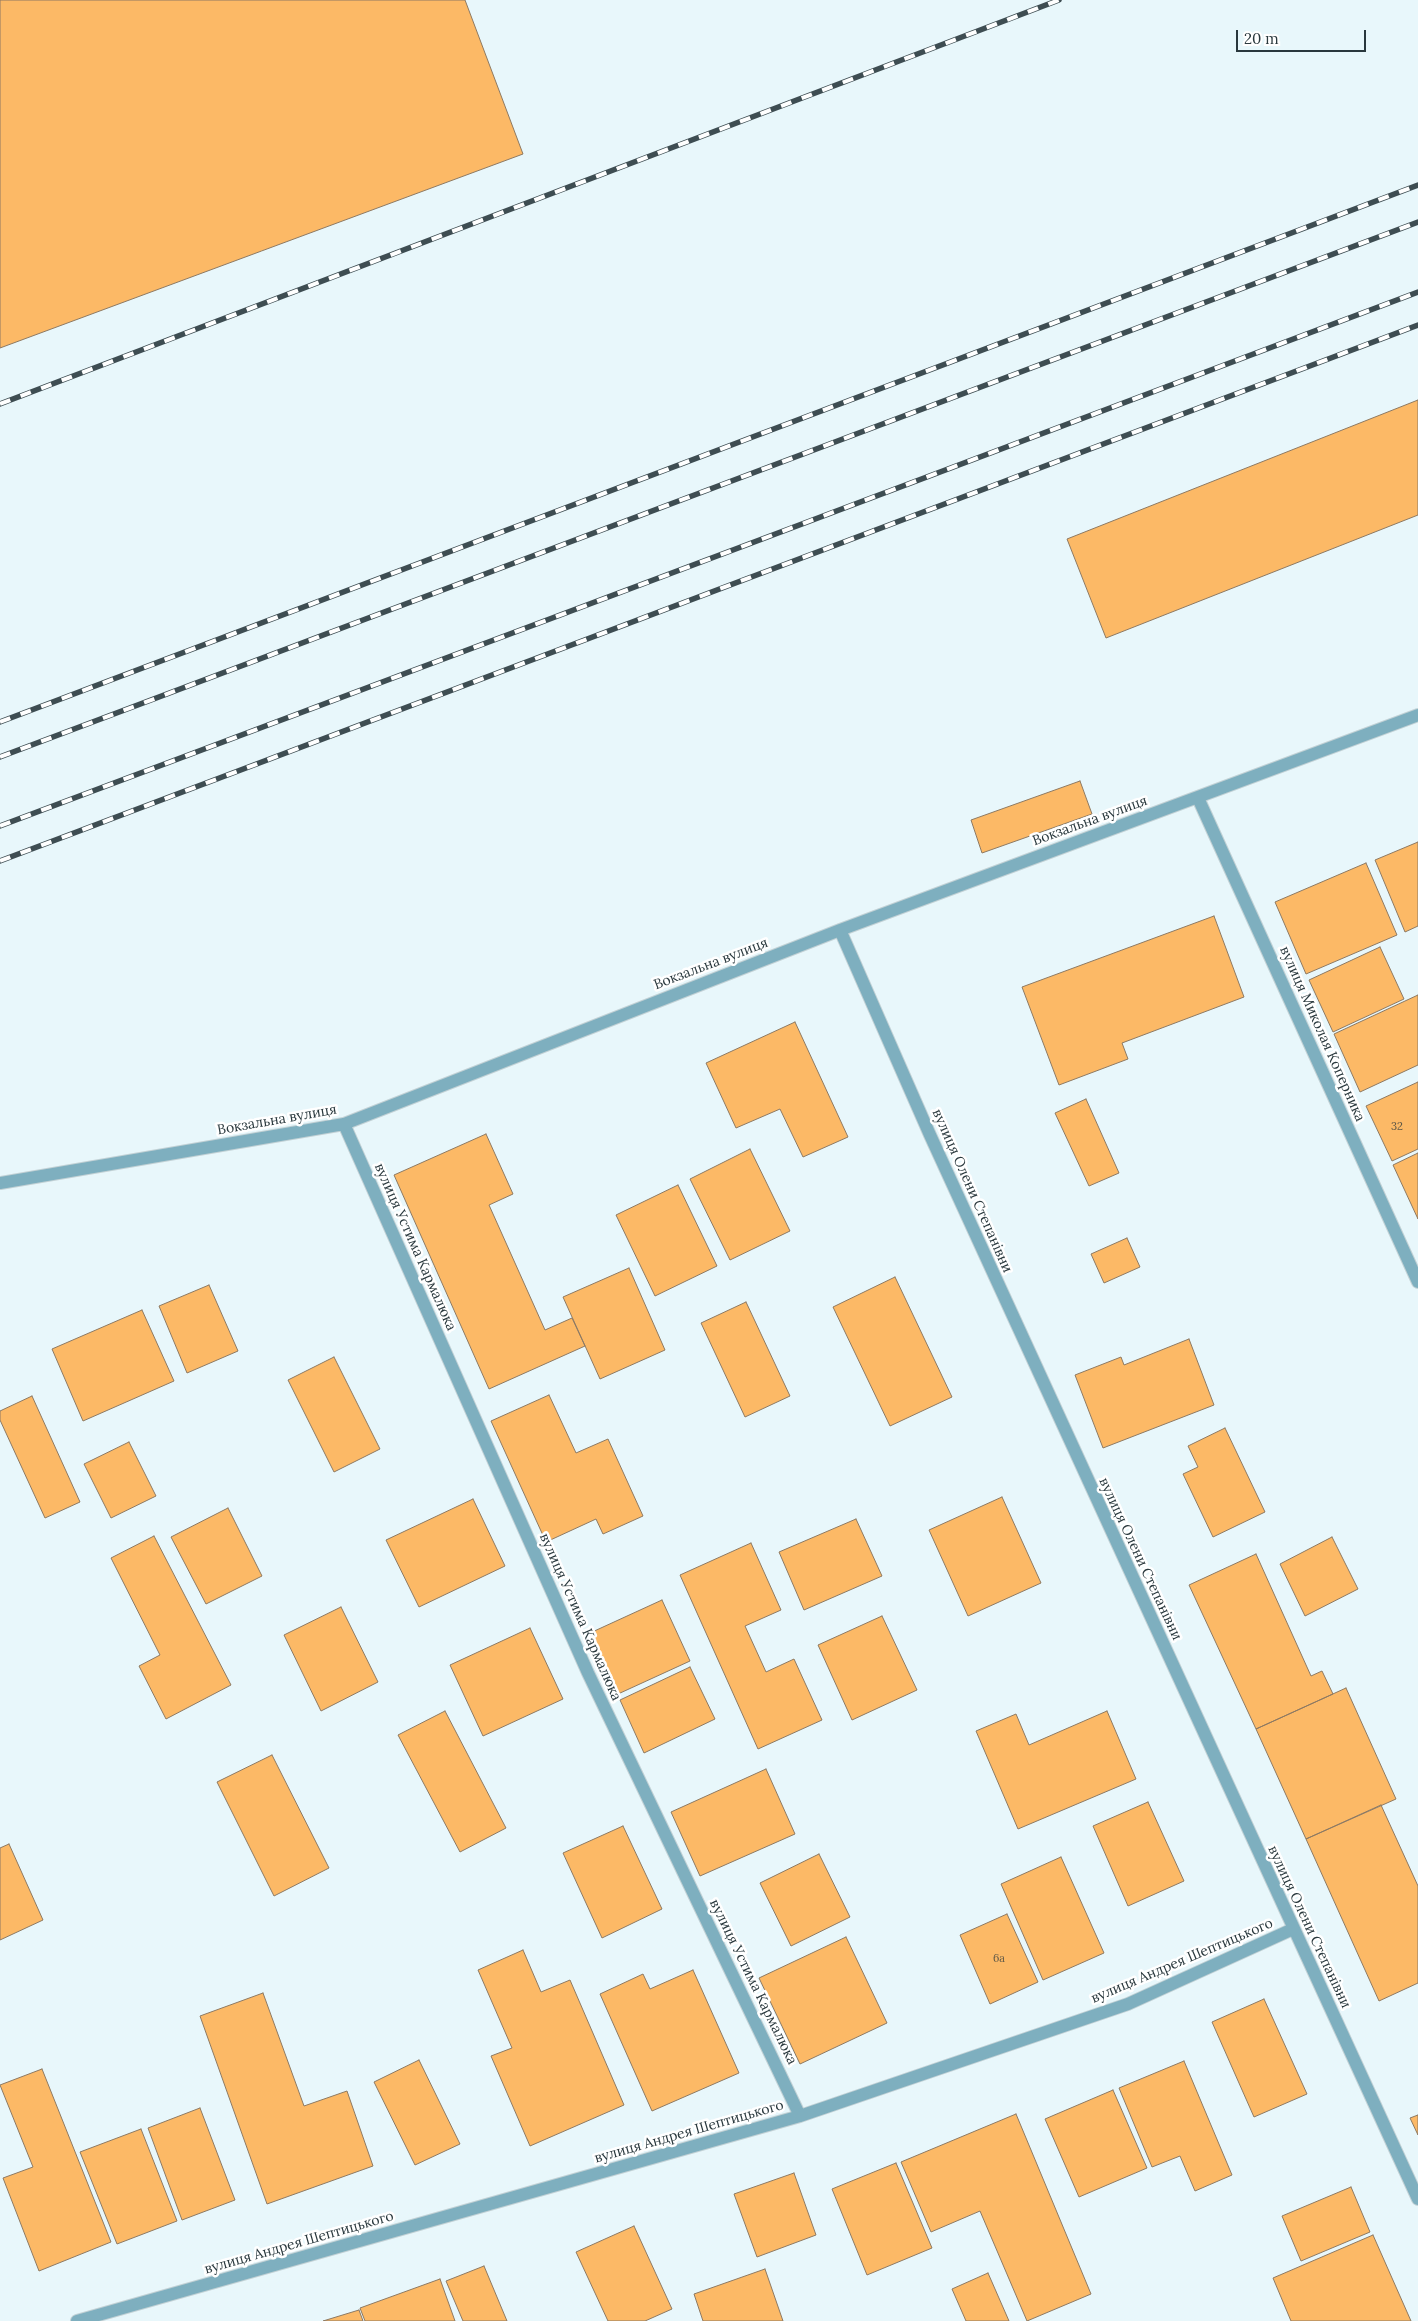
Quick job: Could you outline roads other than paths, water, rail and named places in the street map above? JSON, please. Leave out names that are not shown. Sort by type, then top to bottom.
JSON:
[{"type":"street","name":"Вокзальна вулиця","points":[[0,1184],[344,1124],[840,930],[1418,716]]},
{"type":"street","name":"вулиця Миколая Коперника","points":[[1198,798],[1418,1282]]},
{"type":"street","name":"вулиця Олени Степанівни","points":[[840,930],[930,1135],[1418,2199]]},
{"type":"street","name":"вулиця Устима Кармалюка","points":[[344,1124],[588,1673],[800,2116]]},
{"type":"street","name":"вулиця Андрея Шептицького","points":[[78,2321],[800,2116],[1128,2004],[1294,1930]]},
{"type":"railway","points":[[0,404],[1059,0]]},
{"type":"railway","points":[[0,722],[1418,185]]},
{"type":"railway","points":[[0,757],[1418,222]]},
{"type":"railway","points":[[0,826],[1418,292]]},
{"type":"railway","points":[[0,861],[1418,325]]}]
